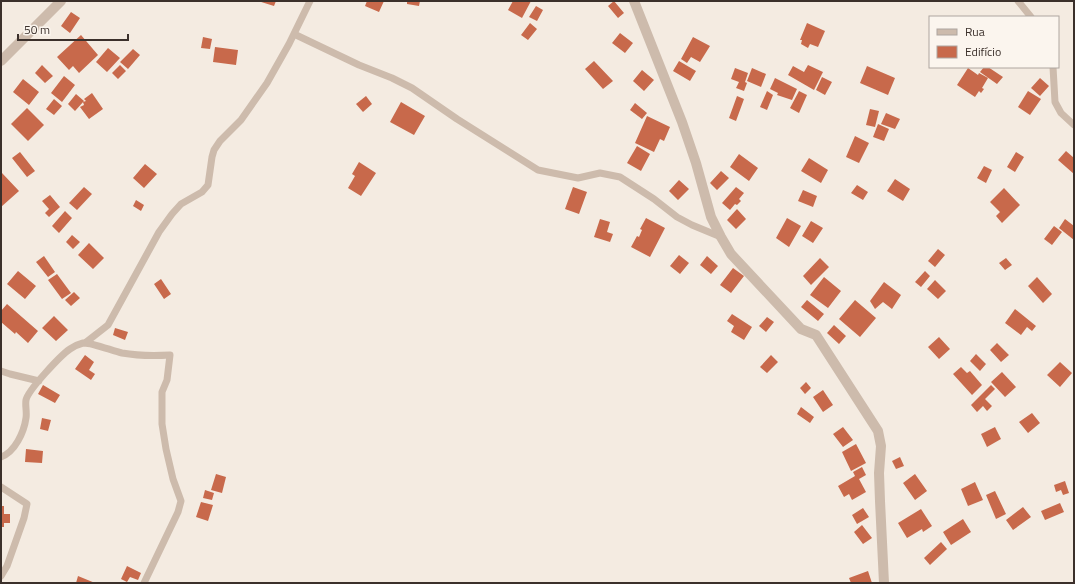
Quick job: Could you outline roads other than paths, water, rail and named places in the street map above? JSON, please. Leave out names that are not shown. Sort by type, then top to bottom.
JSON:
[{"type":"street","points":[[1,61],[61,1]]},
{"type":"street","points":[[634,1],[682,122],[696,163],[711,217],[722,237],[736,260],[801,329],[816,335],[878,431],[881,446],[879,473],[884,583]]},
{"type":"lane","points":[[1,457],[6,455],[14,447],[20,436],[26,420],[26,399],[31,390],[57,360],[66,352],[85,343],[108,325],[159,232],[181,204],[202,192],[208,185],[214,150],[220,141],[241,120],[267,83],[310,1]]},
{"type":"lane","points":[[1018,1],[1030,16]]},
{"type":"lane","points":[[294,34],[412,88],[464,124],[538,170],[578,178],[600,173],[620,177],[676,217],[692,226],[722,237]]},
{"type":"lane","points":[[1053,68],[1055,102],[1061,112],[1074,125]]},
{"type":"lane","points":[[85,343],[147,357],[170,355],[167,380],[162,392],[162,424],[173,479],[181,501],[178,512],[144,583]]},
{"type":"lane","points":[[1,371],[39,381]]},
{"type":"lane","points":[[1,487],[27,504],[24,518],[7,566],[1,576]]}]
